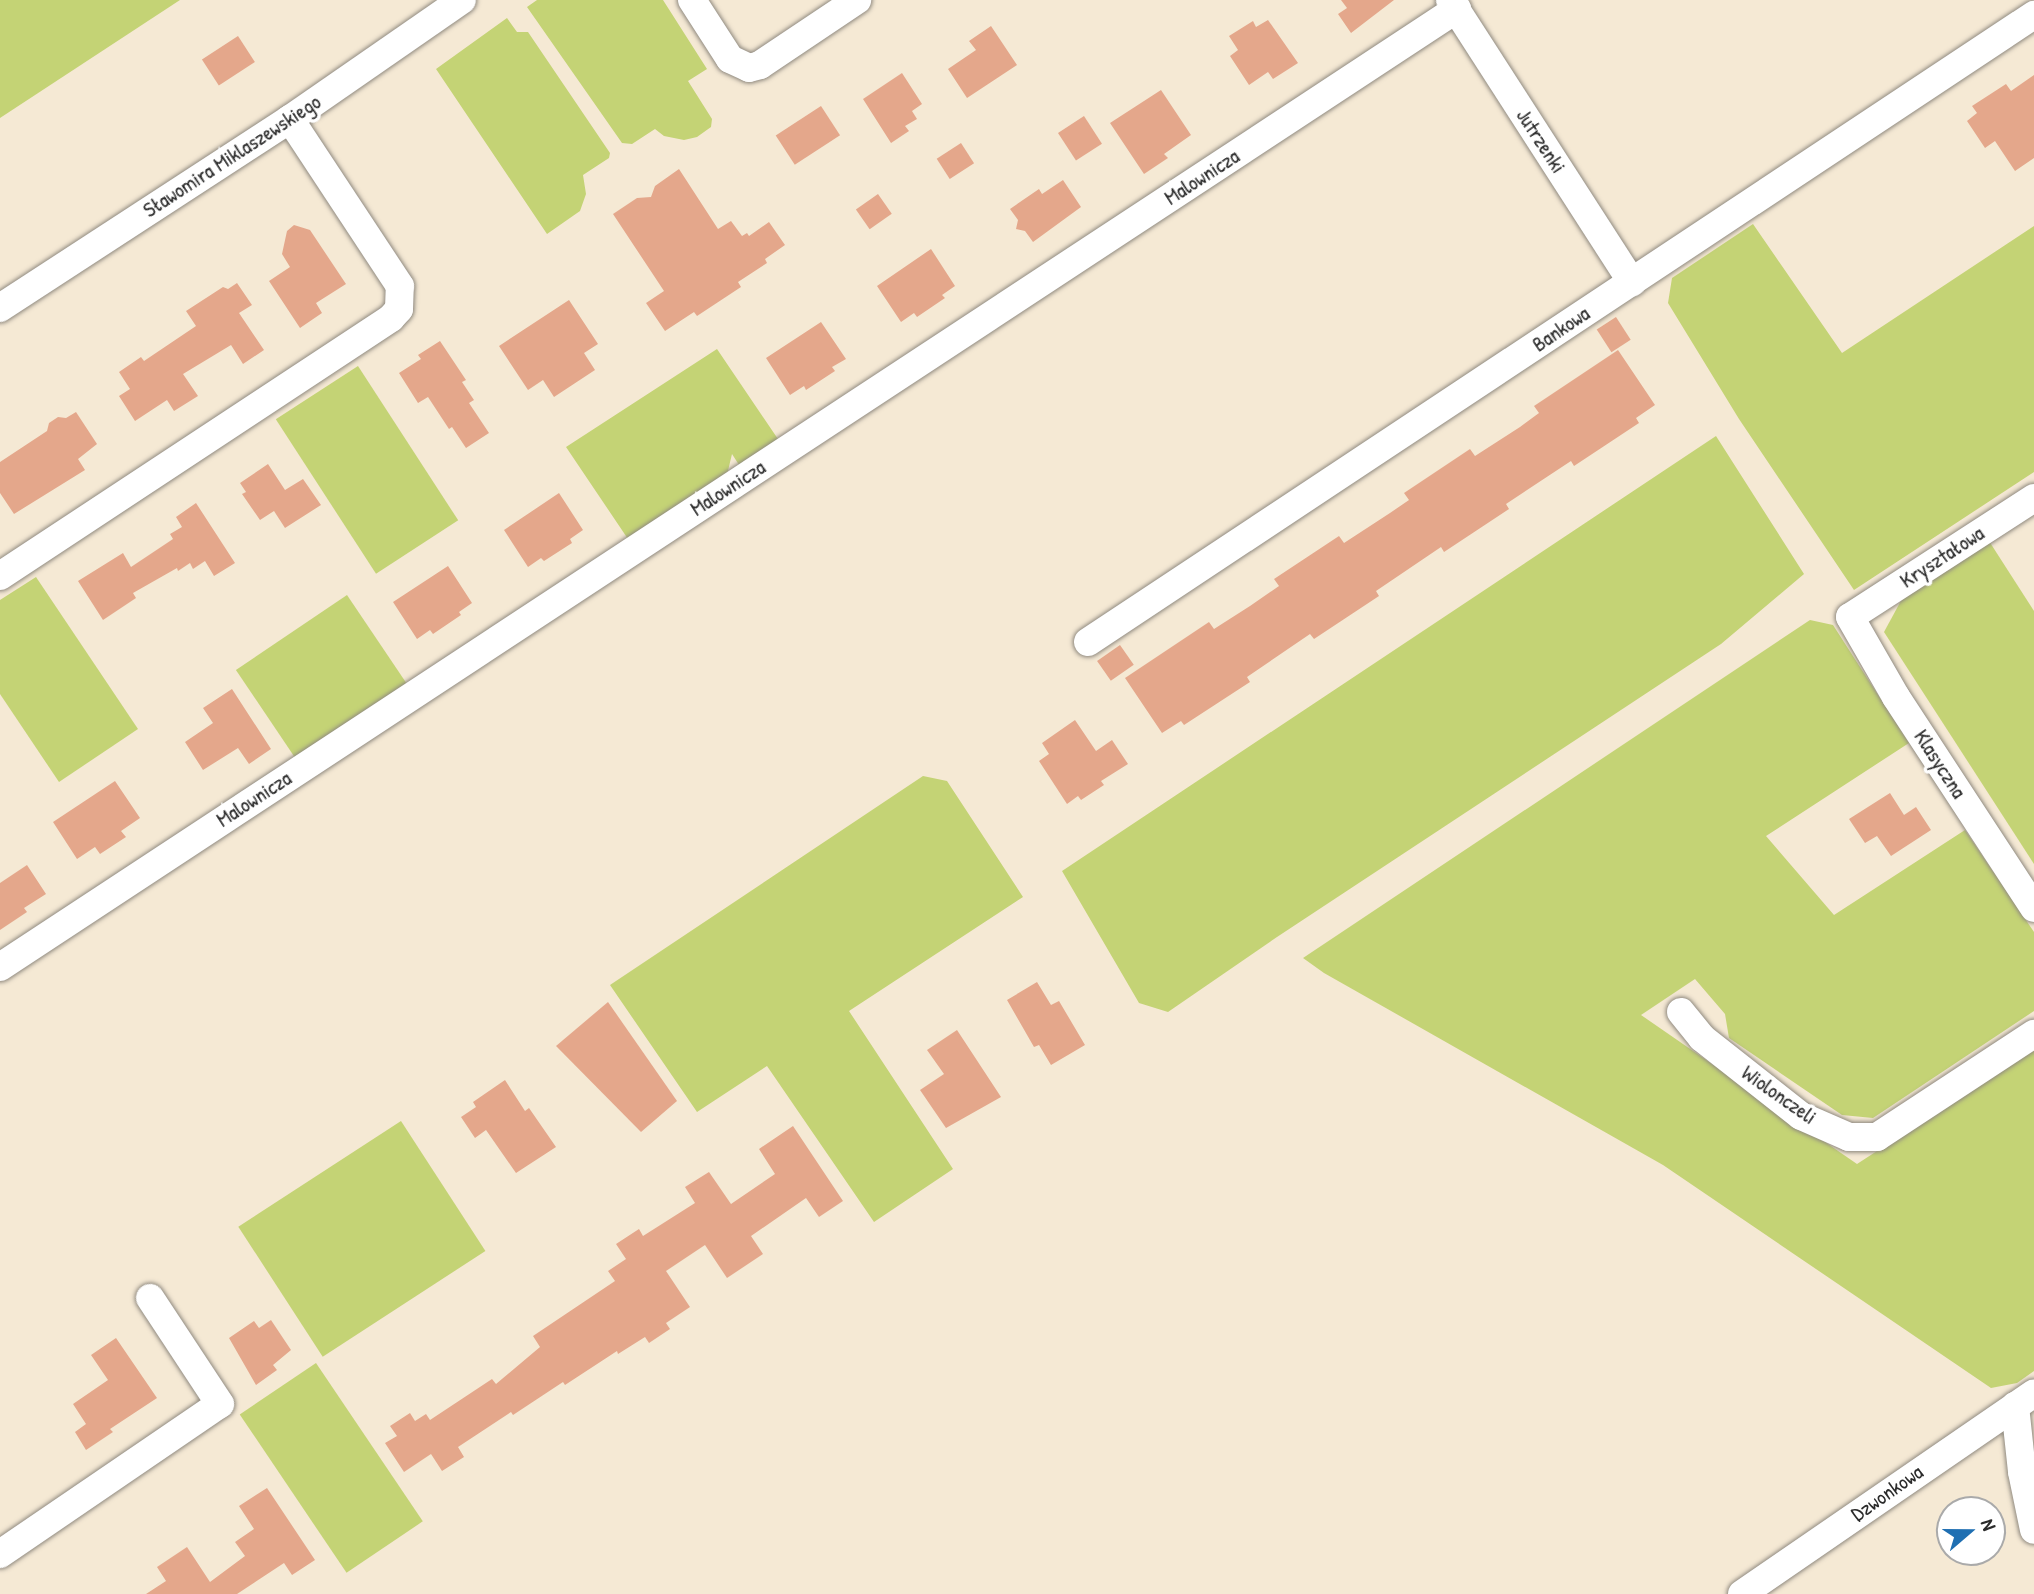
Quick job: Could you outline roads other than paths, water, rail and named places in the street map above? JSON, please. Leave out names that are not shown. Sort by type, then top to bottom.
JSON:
[{"type":"street","points":[[692,0],[730,59],[749,68],[760,65],[857,0]]},
{"type":"street","name":"Sławomira Miklaszewskiego","points":[[0,308],[290,120],[458,1]]},
{"type":"street","name":"Jutrzenki","points":[[1454,5],[1632,282]]},
{"type":"street","name":"Malownicza","points":[[0,967],[1454,5]]},
{"type":"street","name":"Bankowa","points":[[1088,642],[2034,15]]},
{"type":"street","points":[[0,576],[391,318],[399,309],[400,286],[290,120]]},
{"type":"street","name":"Kryształowa","points":[[1850,617],[2034,498]]},
{"type":"street","name":"Klasyczna","points":[[1850,617],[1896,697],[2034,908]]},
{"type":"street","name":"Wiolonczeli","points":[[1681,1012],[1702,1038],[1801,1116],[1849,1137],[1877,1137],[2034,1034]]},
{"type":"street","points":[[0,1554],[220,1404],[150,1298]]},
{"type":"street","points":[[2025,1399],[2022,1472],[2034,1530]]},
{"type":"street","name":"Dzwonkowa","points":[[1742,1594],[2025,1399]]}]
